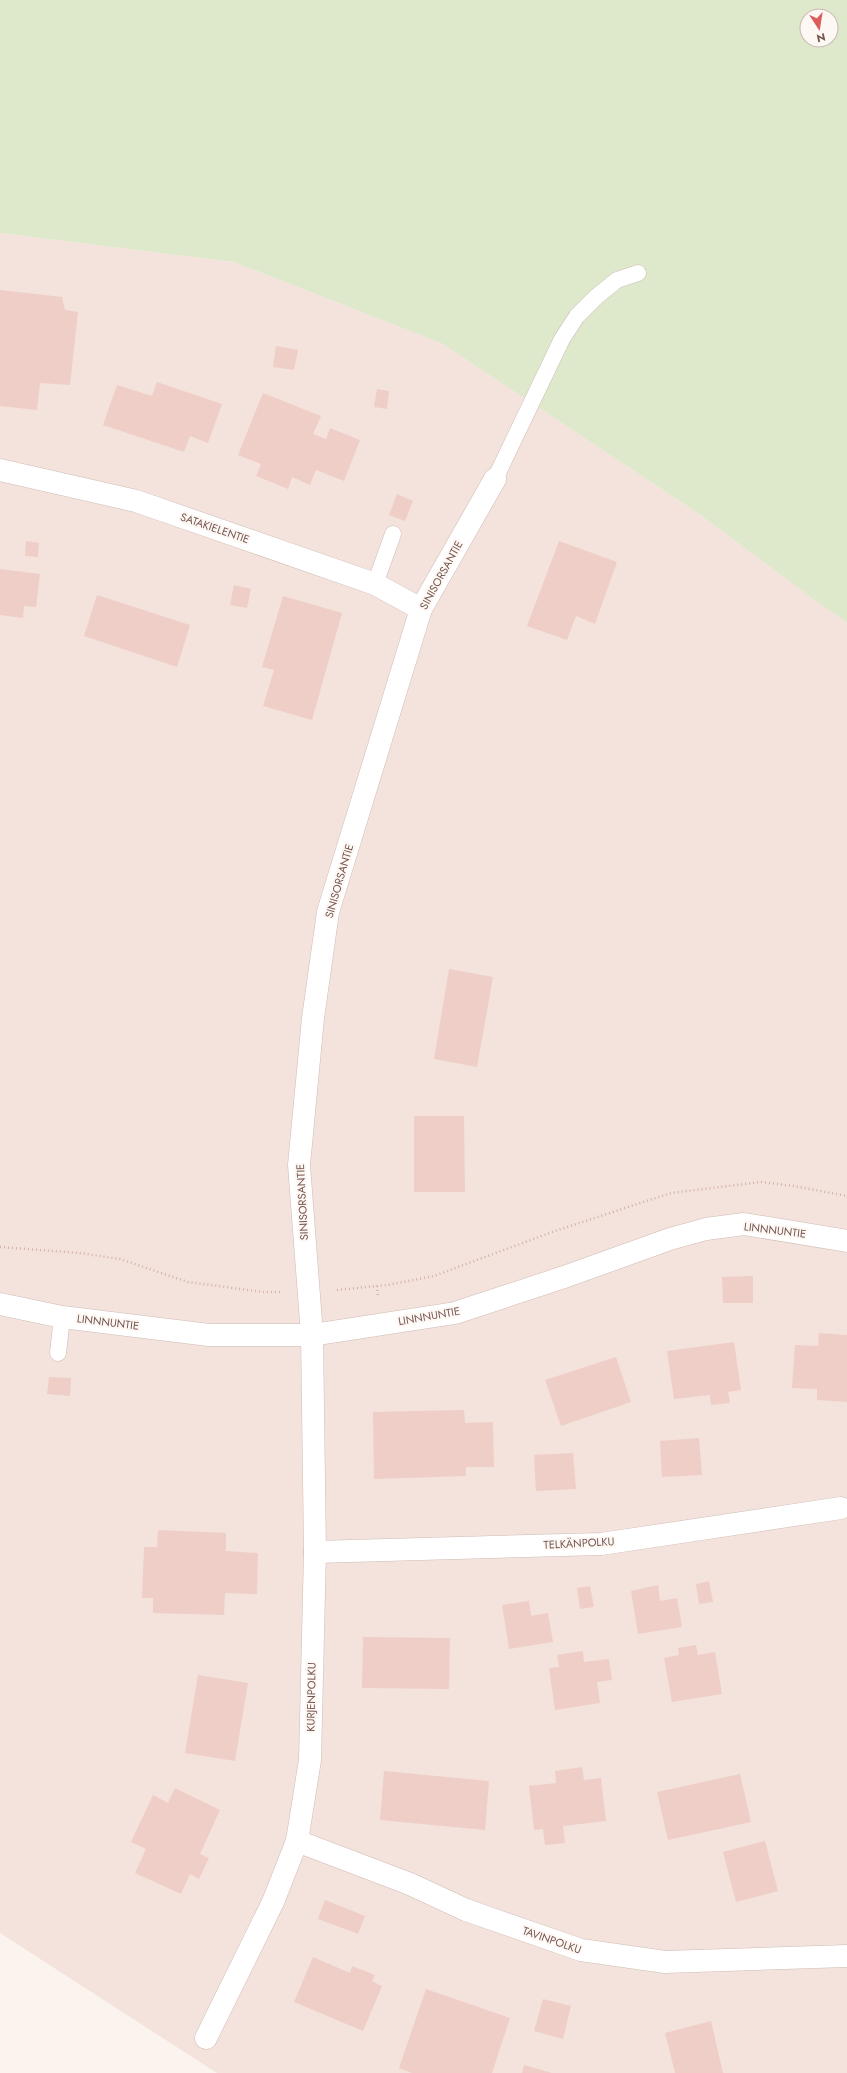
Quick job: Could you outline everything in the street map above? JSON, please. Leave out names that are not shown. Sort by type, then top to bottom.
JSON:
[{"type":"street","name":"SATAKIELENTIE","points":[[0,470],[136,501],[375,584],[421,609]]},
{"type":"street","name":"SINISORSANTIE","points":[[312,1335],[299,1165],[313,1018],[328,912],[421,609],[495,479]]},
{"type":"street","name":"LINNNUNTIE","points":[[0,1304],[62,1316],[209,1335],[312,1335],[455,1313],[564,1277],[670,1239],[706,1229],[744,1224],[847,1241]]},
{"type":"street","name":"KURJENPOLKU","points":[[206,2038],[273,1902],[297,1841],[310,1760],[315,1552],[312,1335]]},
{"type":"street","name":"TELKÄNPOLKU","points":[[315,1552],[601,1544],[841,1508]]},
{"type":"street","name":"TAVINPOLKU","points":[[297,1841],[410,1884],[466,1910],[581,1950],[665,1962],[847,1956]]},
{"type":"lane","points":[[495,479],[562,339],[577,316],[596,297],[617,280],[638,273]]},
{"type":"lane","points":[[375,584],[393,534]]},
{"type":"lane","points":[[58,1353],[62,1316]]},
{"type":"path","points":[[0,1247],[80,1253],[120,1259],[188,1282],[263,1292],[308,1292],[387,1285],[434,1276],[555,1231],[672,1193],[762,1182],[794,1186],[847,1196]]},
{"type":"shaded area","points":[[0,233],[234,262],[443,344],[702,516],[824,607],[847,622],[847,2073],[217,2073],[0,1933]]},
{"type":"green space","points":[[0,0],[847,0],[847,622],[824,607],[702,516],[443,344],[234,262],[0,233]]},
{"type":"building","points":[[0,290],[62,297],[65,310],[78,312],[70,385],[40,383],[37,410],[0,406]]},
{"type":"building","points":[[276,346],[298,350],[294,370],[273,367]]},
{"type":"building","points":[[157,382],[222,404],[208,443],[190,436],[184,452],[103,425],[117,385],[152,396]]},
{"type":"building","points":[[377,389],[389,391],[387,409],[374,407]]},
{"type":"building","points":[[263,393],[321,416],[313,434],[326,439],[330,428],[360,440],[344,481],[316,470],[310,485],[292,477],[288,489],[256,476],[261,464],[238,455]]},
{"type":"building","points":[[397,494],[413,501],[405,521],[389,515]]},
{"type":"building","points":[[26,541],[39,543],[38,557],[25,556]]},
{"type":"building","points":[[559,541],[617,562],[595,624],[576,616],[567,640],[527,626]]},
{"type":"building","points":[[0,569],[40,574],[36,607],[24,606],[23,618],[0,615]]},
{"type":"building","points":[[234,585],[251,589],[247,608],[230,605]]},
{"type":"building","points":[[97,595],[190,625],[177,667],[84,636]]},
{"type":"building","points":[[283,596],[342,613],[312,720],[263,706],[274,670],[262,667]]},
{"type":"building","points":[[449,969],[493,977],[477,1067],[434,1059]]},
{"type":"building","points":[[414,1116],[464,1116],[465,1192],[414,1192]]},
{"type":"building","points":[[753,1276],[753,1303],[723,1303],[722,1277]]},
{"type":"building","points":[[819,1333],[847,1335],[847,1402],[817,1400],[817,1389],[792,1388],[795,1345],[818,1346]]},
{"type":"building","points":[[734,1342],[741,1390],[728,1392],[730,1403],[711,1405],[710,1395],[674,1399],[667,1351]]},
{"type":"building","points":[[616,1357],[631,1402],[561,1426],[545,1380]]},
{"type":"building","points":[[49,1377],[71,1378],[70,1396],[47,1394]]},
{"type":"building","points":[[464,1410],[465,1423],[493,1422],[494,1467],[466,1467],[466,1476],[374,1479],[373,1412]]},
{"type":"building","points":[[699,1438],[702,1475],[662,1477],[660,1441]]},
{"type":"building","points":[[573,1453],[576,1489],[536,1491],[534,1455]]},
{"type":"building","points":[[158,1530],[226,1533],[226,1551],[258,1553],[257,1594],[225,1593],[224,1615],[153,1613],[153,1598],[142,1598],[144,1547],[157,1547]]},
{"type":"building","points":[[709,1581],[713,1602],[699,1604],[696,1584]]},
{"type":"building","points":[[658,1585],[660,1601],[677,1598],[682,1627],[638,1634],[631,1591]]},
{"type":"building","points":[[590,1586],[594,1607],[580,1609],[577,1588]]},
{"type":"building","points":[[529,1601],[531,1616],[548,1613],[553,1642],[509,1649],[502,1605]]},
{"type":"building","points":[[363,1637],[450,1638],[449,1689],[362,1688]]},
{"type":"building","points":[[696,1645],[698,1655],[715,1652],[722,1694],[672,1702],[664,1658],[679,1655],[678,1648]]},
{"type":"building","points":[[583,1651],[584,1662],[609,1659],[612,1680],[597,1682],[600,1703],[555,1710],[549,1668],[559,1667],[557,1655]]},
{"type":"building","points":[[198,1675],[248,1683],[235,1761],[185,1753]]},
{"type":"building","points":[[582,1767],[584,1780],[601,1778],[606,1821],[563,1826],[565,1843],[545,1845],[543,1829],[534,1830],[529,1786],[556,1783],[555,1771]]},
{"type":"building","points":[[384,1771],[489,1781],[485,1830],[380,1820]]},
{"type":"building","points":[[740,1774],[751,1822],[668,1840],[657,1792]]},
{"type":"building","points":[[175,1788],[220,1810],[200,1854],[209,1858],[199,1879],[190,1874],[181,1894],[135,1873],[146,1849],[131,1842],[153,1795],[168,1803]]},
{"type":"building","points":[[765,1841],[778,1891],[736,1902],[723,1852]]},
{"type":"building","points":[[325,1900],[365,1916],[358,1934],[318,1919]]},
{"type":"building","points":[[313,1957],[350,1973],[352,1966],[375,1975],[372,1981],[382,1986],[363,2031],[294,2002]]},
{"type":"building","points":[[426,1989],[510,2018],[492,2073],[412,2073],[399,2068]]},
{"type":"building","points":[[543,1999],[571,2006],[563,2039],[534,2031]]},
{"type":"building","points":[[711,2021],[723,2073],[675,2073],[665,2033]]},
{"type":"building","points":[[524,2065],[552,2073],[522,2073]]}]
